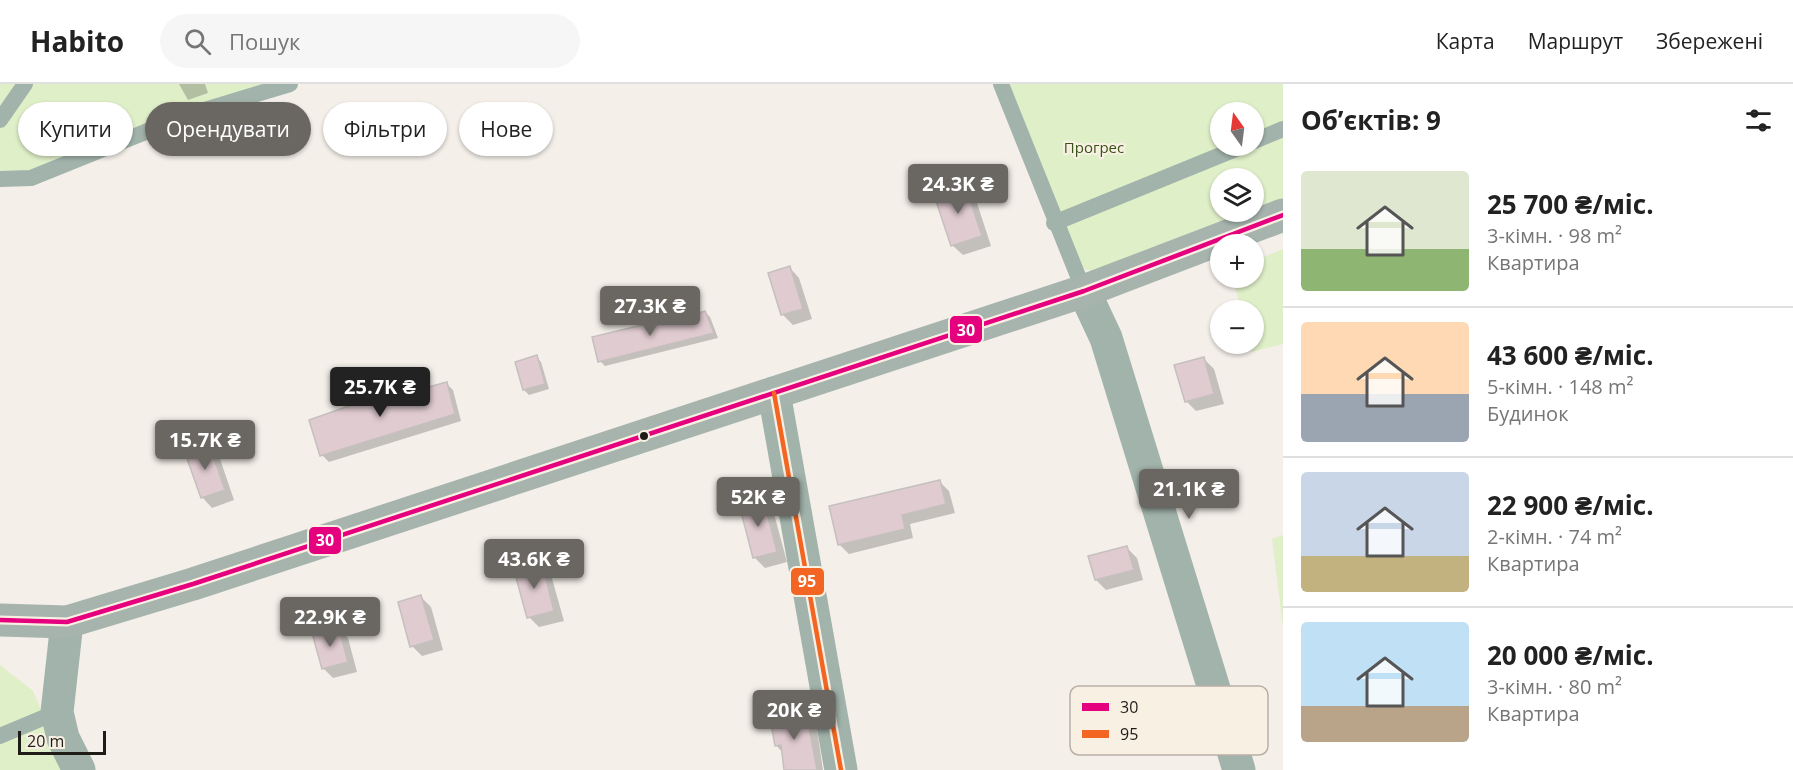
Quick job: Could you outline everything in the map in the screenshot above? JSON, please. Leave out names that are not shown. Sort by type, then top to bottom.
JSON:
[{"type":"main road","points":[[0,620],[67,622],[204,581],[1084,291],[1283,215]]},
{"type":"street","points":[[1084,291],[1106,338],[1213,686]]},
{"type":"street","points":[[774,393],[841,770]]},
{"type":"street","points":[[67,622],[57,712],[63,738],[79,770]]},
{"type":"street","points":[[1234,755],[1239,770]]},
{"type":"lane","points":[[0,120],[25,84]]},
{"type":"lane","points":[[0,179],[31,178],[185,116],[290,84]]},
{"type":"lane","points":[[1000,84],[1054,223],[1084,291]]},
{"type":"lane","points":[[1264,137],[1283,129]]},
{"type":"lane","points":[[1054,223],[1218,156]]},
{"type":"lane","points":[[0,736],[57,712]]},
{"type":"green space","points":[[0,84],[290,84],[240,102],[145,102],[145,137],[133,141],[133,102],[18,102],[18,156],[92,156],[31,178],[0,179]]},
{"type":"green space","name":"Прогрес","points":[[1001,84],[1283,84],[1283,198],[1264,206],[1264,168],[1210,168],[1210,222],[1229,222],[1110,274],[1083,269]]},
{"type":"green space","points":[[1283,249],[1283,344],[1264,349],[1264,300],[1238,300],[1236,288],[1264,288],[1264,257]]},
{"type":"green space","points":[[1283,535],[1283,627],[1272,539]]},
{"type":"green space","points":[[0,665],[33,691],[67,770],[0,770]]},
{"type":"building","points":[[965,185],[982,236],[951,246],[934,195]]},
{"type":"building","points":[[790,266],[803,309],[781,315],[768,273]]},
{"type":"building","points":[[705,311],[714,333],[598,362],[592,337],[663,320],[664,325]]},
{"type":"building","points":[[537,355],[545,384],[523,390],[515,362]]},
{"type":"building","points":[[1204,357],[1214,394],[1185,402],[1174,365]]},
{"type":"building","points":[[447,382],[455,414],[320,456],[309,420],[386,393],[388,398]]},
{"type":"building","points":[[209,444],[225,490],[201,498],[185,453]]},
{"type":"building","points":[[940,480],[946,504],[902,515],[905,529],[838,545],[829,506]]},
{"type":"building","points":[[763,498],[777,552],[753,558],[739,504]]},
{"type":"building","points":[[1127,546],[1134,570],[1095,580],[1088,556]]},
{"type":"building","points":[[542,563],[554,611],[527,618],[514,570]]},
{"type":"building","points":[[421,595],[434,640],[410,647],[398,602]]},
{"type":"building","points":[[338,626],[348,662],[322,669],[312,633]]},
{"type":"building","points":[[806,711],[817,770],[784,770],[781,745],[775,746],[770,718]]},
{"type":"transit line","name":"30","points":[[0,620],[67,622],[193,584],[1084,291],[1283,215]]},
{"type":"transit line","name":"95","points":[[774,393],[841,770]]}]
